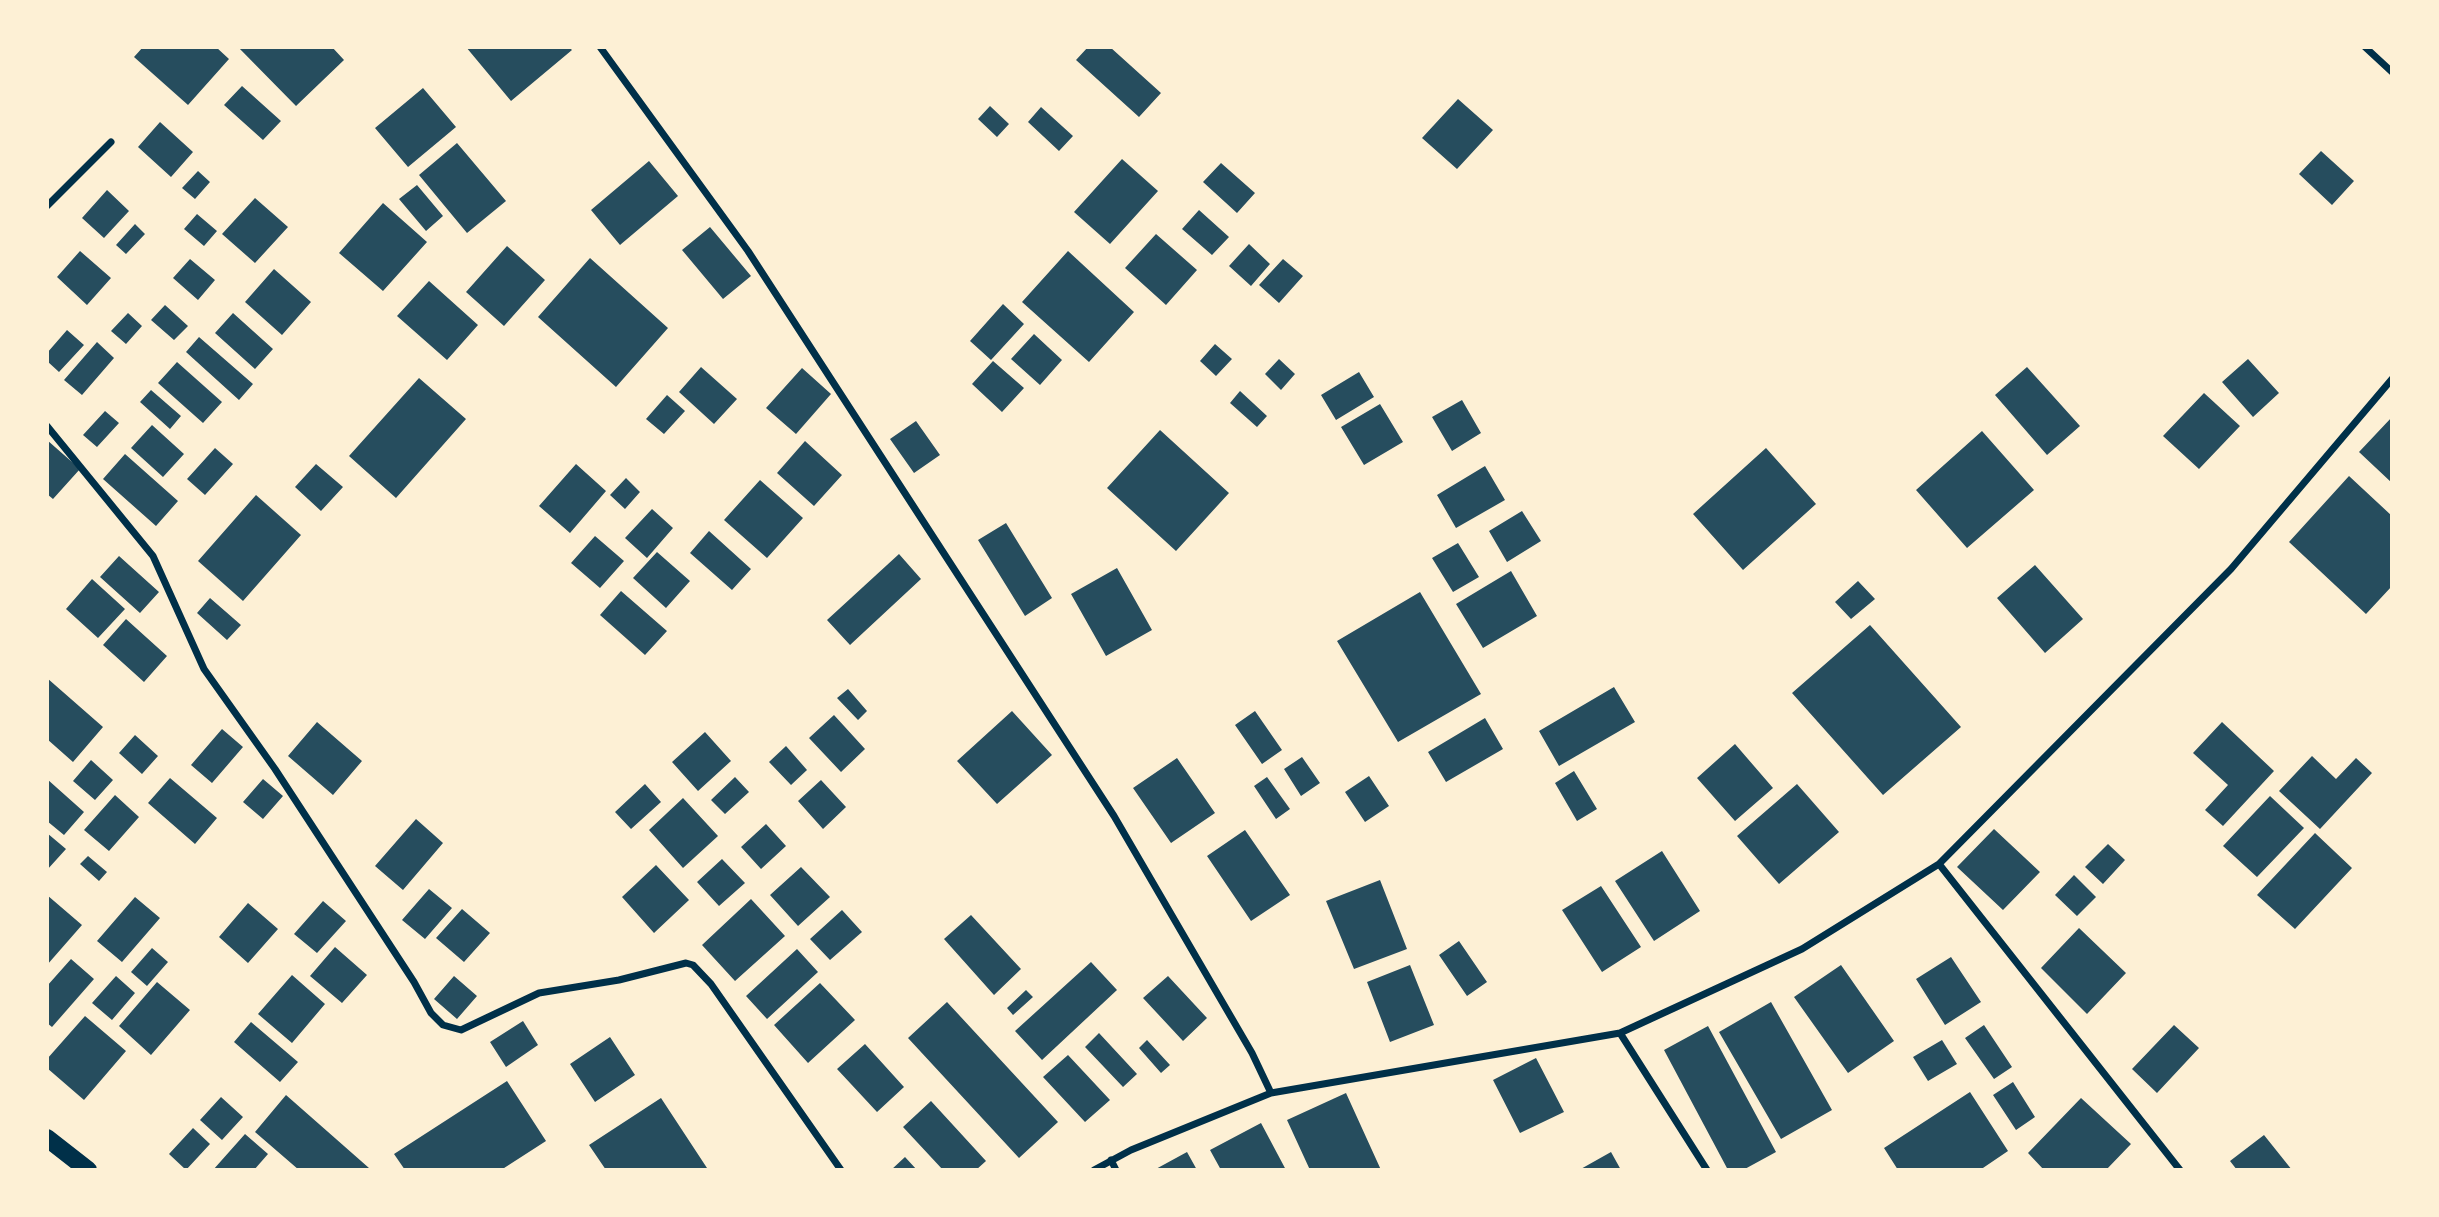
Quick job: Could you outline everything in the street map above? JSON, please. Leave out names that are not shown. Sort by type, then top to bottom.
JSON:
[{"type":"main road","points":[[47,1138],[88,1170]]},
{"type":"street","points":[[600,47],[748,251],[1114,816],[1251,1053],[1271,1093]]},
{"type":"street","points":[[2365,47],[2392,72]]},
{"type":"street","points":[[47,206],[111,142]]},
{"type":"street","points":[[1094,1170],[1111,1160],[1271,1093],[1620,1033],[1802,949],[1939,864],[2231,569],[2392,379]]},
{"type":"street","points":[[47,426],[153,556],[204,669],[275,769],[414,982],[431,1013],[443,1025],[461,1030],[539,993],[619,980],[686,963],[693,965],[711,984],[841,1170]]},
{"type":"street","points":[[1939,864],[2180,1170]]},
{"type":"street","points":[[1620,1033],[1707,1170]]},
{"type":"street","points":[[1111,1160],[1116,1170]]},
{"type":"building","points":[[143,47],[216,47],[229,59],[188,105],[134,57]]},
{"type":"building","points":[[238,47],[332,47],[344,60],[296,106]]},
{"type":"building","points":[[466,47],[569,47],[572,50],[511,101]]},
{"type":"building","points":[[1088,47],[1110,47],[1161,93],[1139,117],[1076,60]]},
{"type":"building","points":[[242,86],[281,121],[263,140],[224,105]]},
{"type":"building","points":[[423,88],[456,127],[408,167],[375,128]]},
{"type":"building","points":[[1458,99],[1493,130],[1457,169],[1422,138]]},
{"type":"building","points":[[990,106],[1009,124],[997,137],[978,119]]},
{"type":"building","points":[[1041,107],[1073,136],[1059,151],[1028,122]]},
{"type":"building","points":[[160,122],[193,152],[171,177],[138,147]]},
{"type":"building","points":[[457,143],[506,201],[467,233],[419,175]]},
{"type":"building","points":[[2321,151],[2354,181],[2332,205],[2299,174]]},
{"type":"building","points":[[1122,159],[1158,191],[1110,244],[1074,212]]},
{"type":"building","points":[[649,161],[678,196],[620,245],[591,210]]},
{"type":"building","points":[[1221,163],[1255,193],[1237,213],[1203,182]]},
{"type":"building","points":[[198,171],[210,182],[195,199],[182,188]]},
{"type":"building","points":[[417,185],[443,216],[426,231],[399,199]]},
{"type":"building","points":[[107,190],[129,211],[104,238],[82,218]]},
{"type":"building","points":[[255,198],[288,227],[255,263],[222,234]]},
{"type":"building","points":[[383,203],[427,242],[383,291],[339,253]]},
{"type":"building","points":[[1199,210],[1229,237],[1212,255],[1182,229]]},
{"type":"building","points":[[197,214],[217,231],[204,246],[184,229]]},
{"type":"building","points":[[135,224],[145,234],[126,254],[116,245]]},
{"type":"building","points":[[710,227],[751,276],[723,299],[682,250]]},
{"type":"building","points":[[1156,234],[1197,270],[1166,305],[1125,268]]},
{"type":"building","points":[[1249,244],[1270,264],[1251,286],[1229,266]]},
{"type":"building","points":[[507,246],[545,280],[504,326],[466,292]]},
{"type":"building","points":[[80,251],[111,278],[87,305],[57,277]]},
{"type":"building","points":[[1068,251],[1134,312],[1089,362],[1022,302]]},
{"type":"building","points":[[590,258],[668,328],[616,387],[538,317]]},
{"type":"building","points":[[190,259],[215,280],[198,300],[173,278]]},
{"type":"building","points":[[1283,259],[1303,276],[1279,303],[1259,285]]},
{"type":"building","points":[[274,269],[311,302],[282,335],[245,302]]},
{"type":"building","points":[[429,281],[478,325],[447,360],[397,316]]},
{"type":"building","points":[[1003,304],[1024,324],[991,360],[970,341]]},
{"type":"building","points":[[165,305],[188,326],[174,340],[151,320]]},
{"type":"building","points":[[128,313],[142,326],[126,344],[111,331]]},
{"type":"building","points":[[233,313],[273,349],[255,369],[215,333]]},
{"type":"building","points":[[67,330],[84,345],[59,372],[47,361],[47,353]]},
{"type":"building","points":[[1034,334],[1062,360],[1040,385],[1011,359]]},
{"type":"building","points":[[199,337],[253,384],[239,400],[186,352]]},
{"type":"building","points":[[97,342],[114,358],[82,395],[64,380]]},
{"type":"building","points":[[1215,344],[1232,359],[1216,376],[1200,361]]},
{"type":"building","points":[[1279,359],[1295,374],[1281,390],[1265,374]]},
{"type":"building","points":[[2248,359],[2279,393],[2253,417],[2222,382]]},
{"type":"building","points":[[993,361],[1024,388],[1002,412],[972,384]]},
{"type":"building","points":[[177,362],[222,402],[203,423],[158,383]]},
{"type":"building","points":[[701,367],[737,399],[714,424],[679,392]]},
{"type":"building","points":[[2027,367],[2080,426],[2047,455],[1995,395]]},
{"type":"building","points":[[802,368],[831,394],[796,434],[766,408]]},
{"type":"building","points":[[1359,372],[1374,397],[1336,420],[1321,395]]},
{"type":"building","points":[[419,378],[466,419],[396,498],[349,456]]},
{"type":"building","points":[[151,390],[181,416],[170,429],[140,402]]},
{"type":"building","points":[[1240,391],[1267,416],[1257,427],[1230,403]]},
{"type":"building","points":[[2204,393],[2240,426],[2199,469],[2163,436]]},
{"type":"building","points":[[667,395],[685,411],[664,434],[646,419]]},
{"type":"building","points":[[1462,400],[1481,433],[1452,451],[1432,417]]},
{"type":"building","points":[[1380,404],[1403,442],[1364,465],[1341,427]]},
{"type":"building","points":[[105,411],[119,423],[97,447],[83,435]]},
{"type":"building","points":[[2392,417],[2392,483],[2359,452]]},
{"type":"building","points":[[916,421],[940,455],[914,473],[890,439]]},
{"type":"building","points":[[152,425],[184,454],[163,477],[131,448]]},
{"type":"building","points":[[1160,430],[1229,493],[1176,551],[1107,488]]},
{"type":"building","points":[[1982,431],[2034,490],[1967,548],[1916,490]]},
{"type":"building","points":[[47,440],[80,469],[53,499],[47,494]]},
{"type":"building","points":[[805,441],[842,475],[814,506],[777,473]]},
{"type":"building","points":[[215,448],[233,464],[205,495],[187,479]]},
{"type":"building","points":[[1766,448],[1816,504],[1743,570],[1693,514]]},
{"type":"building","points":[[125,454],[178,501],[156,526],[103,479]]},
{"type":"building","points":[[316,464],[343,487],[321,511],[295,487]]},
{"type":"building","points":[[576,464],[606,491],[570,533],[539,506]]},
{"type":"building","points":[[1485,466],[1505,500],[1456,528],[1437,495]]},
{"type":"building","points":[[2349,476],[2392,516],[2392,586],[2366,614],[2289,542]]},
{"type":"building","points":[[626,478],[640,492],[625,509],[610,495]]},
{"type":"building","points":[[760,480],[803,518],[767,558],[724,520]]},
{"type":"building","points":[[256,495],[301,535],[243,601],[198,561]]},
{"type":"building","points":[[652,509],[673,528],[647,558],[625,538]]},
{"type":"building","points":[[1522,511],[1541,541],[1507,562],[1489,531]]},
{"type":"building","points":[[1006,523],[1052,598],[1025,616],[978,540]]},
{"type":"building","points":[[709,531],[751,569],[732,590],[690,553]]},
{"type":"building","points":[[595,536],[624,561],[600,588],[571,563]]},
{"type":"building","points":[[1458,543],[1479,577],[1453,592],[1432,558]]},
{"type":"building","points":[[657,552],[690,581],[666,608],[633,578]]},
{"type":"building","points":[[899,554],[921,579],[850,645],[827,620]]},
{"type":"building","points":[[119,556],[159,592],[140,613],[100,577]]},
{"type":"building","points":[[2035,565],[2083,619],[2045,653],[1997,598]]},
{"type":"building","points":[[1117,568],[1152,630],[1106,656],[1071,594]]},
{"type":"building","points":[[1511,571],[1537,616],[1483,648],[1456,604]]},
{"type":"building","points":[[92,579],[125,609],[98,638],[66,609]]},
{"type":"building","points":[[1858,581],[1875,599],[1851,619],[1835,602]]},
{"type":"building","points":[[621,591],[667,631],[645,655],[600,615]]},
{"type":"building","points":[[1420,592],[1481,694],[1398,742],[1337,641]]},
{"type":"building","points":[[210,598],[241,625],[227,640],[197,613]]},
{"type":"building","points":[[126,619],[167,656],[144,682],[103,645]]},
{"type":"building","points":[[1870,625],[1961,727],[1883,795],[1792,693]]},
{"type":"building","points":[[47,678],[103,727],[73,762],[47,739]]},
{"type":"building","points":[[1614,687],[1635,722],[1559,766],[1539,731]]},
{"type":"building","points":[[848,689],[867,711],[858,720],[837,698]]},
{"type":"building","points":[[1012,711],[1052,755],[997,804],[957,761]]},
{"type":"building","points":[[1255,711],[1282,750],[1262,764],[1235,725]]},
{"type":"building","points":[[834,715],[865,749],[841,772],[809,738]]},
{"type":"building","points":[[1485,718],[1503,749],[1446,782],[1428,752]]},
{"type":"building","points":[[317,722],[362,761],[333,795],[288,756]]},
{"type":"building","points":[[2222,722],[2274,771],[2223,826],[2205,810],[2228,785],[2193,753]]},
{"type":"building","points":[[222,729],[243,747],[212,783],[191,765]]},
{"type":"building","points":[[705,732],[731,761],[698,791],[672,762]]},
{"type":"building","points":[[135,735],[158,756],[142,774],[119,753]]},
{"type":"building","points":[[1735,744],[1773,788],[1735,821],[1697,778]]},
{"type":"building","points":[[786,746],[807,770],[791,785],[769,762]]},
{"type":"building","points":[[2312,756],[2336,779],[2356,758],[2372,773],[2320,829],[2279,791]]},
{"type":"building","points":[[1302,757],[1320,783],[1301,796],[1284,769]]},
{"type":"building","points":[[1177,758],[1215,813],[1171,843],[1133,788]]},
{"type":"building","points":[[91,760],[113,780],[95,800],[73,781]]},
{"type":"building","points":[[1574,771],[1597,809],[1577,821],[1555,783]]},
{"type":"building","points":[[1369,776],[1389,806],[1365,822],[1345,792]]},
{"type":"building","points":[[735,777],[749,792],[725,814],[711,800]]},
{"type":"building","points":[[1267,777],[1290,809],[1276,819],[1254,786]]},
{"type":"building","points":[[170,778],[217,818],[195,844],[148,803]]},
{"type":"building","points":[[47,779],[84,812],[64,835],[47,821]]},
{"type":"building","points":[[263,779],[283,796],[263,819],[243,802]]},
{"type":"building","points":[[821,780],[846,807],[823,829],[798,801]]},
{"type":"building","points":[[645,784],[661,802],[631,829],[615,812]]},
{"type":"building","points":[[1797,784],[1839,832],[1779,884],[1737,836]]},
{"type":"building","points":[[115,795],[139,817],[109,851],[84,830]]},
{"type":"building","points":[[2270,796],[2304,828],[2257,877],[2223,846]]},
{"type":"building","points":[[683,798],[718,836],[683,868],[649,830]]},
{"type":"building","points":[[416,819],[443,843],[403,890],[375,866]]},
{"type":"building","points":[[766,824],[786,846],[761,869],[741,847]]},
{"type":"building","points":[[1994,829],[2040,872],[2003,910],[1957,867]]},
{"type":"building","points":[[1245,830],[1290,895],[1251,921],[1207,856]]},
{"type":"building","points":[[47,833],[66,849],[47,870]]},
{"type":"building","points":[[2315,833],[2352,868],[2295,929],[2257,895]]},
{"type":"building","points":[[2108,844],[2125,860],[2103,884],[2085,867]]},
{"type":"building","points":[[1662,851],[1700,911],[1654,941],[1615,881]]},
{"type":"building","points":[[88,856],[107,872],[99,881],[80,864]]},
{"type":"building","points":[[722,859],[745,883],[719,906],[697,882]]},
{"type":"building","points":[[656,865],[689,900],[654,933],[622,897]]},
{"type":"building","points":[[801,867],[830,897],[798,926],[770,895]]},
{"type":"building","points":[[2074,875],[2096,897],[2077,916],[2055,895]]},
{"type":"building","points":[[1380,880],[1407,949],[1354,969],[1326,901]]},
{"type":"building","points":[[1601,886],[1641,947],[1602,972],[1562,910]]},
{"type":"building","points":[[429,889],[452,908],[425,939],[402,920]]},
{"type":"building","points":[[47,895],[82,925],[47,965]]},
{"type":"building","points":[[135,897],[160,918],[122,962],[97,941]]},
{"type":"building","points":[[751,899],[785,936],[735,981],[702,945]]},
{"type":"building","points":[[323,901],[346,921],[317,953],[294,934]]},
{"type":"building","points":[[248,903],[278,929],[248,963],[219,937]]},
{"type":"building","points":[[462,909],[490,933],[464,962],[436,938]]},
{"type":"building","points":[[842,910],[862,932],[830,960],[810,939]]},
{"type":"building","points":[[971,915],[1021,969],[994,995],[944,939]]},
{"type":"building","points":[[2079,928],[2126,973],[2087,1014],[2041,968]]},
{"type":"building","points":[[1459,941],[1487,982],[1467,996],[1439,955]]},
{"type":"building","points":[[335,947],[367,975],[342,1003],[310,976]]},
{"type":"building","points":[[152,948],[168,962],[147,986],[131,972]]},
{"type":"building","points":[[797,949],[818,972],[767,1019],[746,996]]},
{"type":"building","points":[[1951,957],[1981,1002],[1945,1025],[1916,979]]},
{"type":"building","points":[[71,959],[94,979],[52,1027],[47,1023],[47,986]]},
{"type":"building","points":[[1091,962],[1117,990],[1042,1060],[1015,1031]]},
{"type":"building","points":[[1410,965],[1434,1025],[1390,1042],[1367,982]]},
{"type":"building","points":[[1841,965],[1894,1041],[1848,1073],[1794,997]]},
{"type":"building","points":[[292,975],[325,1004],[292,1043],[258,1014]]},
{"type":"building","points":[[116,976],[135,993],[112,1020],[92,1003]]},
{"type":"building","points":[[454,976],[477,996],[457,1019],[434,999]]},
{"type":"building","points":[[1168,976],[1207,1018],[1183,1041],[1143,998]]},
{"type":"building","points":[[157,982],[190,1010],[151,1055],[119,1026]]},
{"type":"building","points":[[820,983],[855,1020],[808,1063],[774,1025]]},
{"type":"building","points":[[1026,990],[1033,997],[1013,1015],[1007,1008]]},
{"type":"building","points":[[947,1002],[1058,1122],[1019,1158],[908,1038]]},
{"type":"building","points":[[1771,1002],[1832,1110],[1781,1139],[1719,1032]]},
{"type":"building","points":[[85,1016],[126,1051],[84,1100],[47,1068],[47,1059]]},
{"type":"building","points":[[523,1021],[538,1045],[506,1067],[490,1042]]},
{"type":"building","points":[[251,1022],[298,1062],[280,1082],[234,1042]]},
{"type":"building","points":[[1984,1025],[2012,1067],[1994,1079],[1965,1038]]},
{"type":"building","points":[[2174,1025],[2199,1048],[2157,1093],[2132,1069]]},
{"type":"building","points":[[1708,1026],[1776,1152],[1743,1170],[1728,1170],[1664,1050]]},
{"type":"building","points":[[1099,1033],[1137,1074],[1123,1087],[1085,1047]]},
{"type":"building","points":[[610,1037],[635,1075],[595,1102],[570,1064]]},
{"type":"building","points":[[1147,1040],[1170,1065],[1161,1073],[1139,1048]]},
{"type":"building","points":[[1942,1040],[1957,1064],[1928,1081],[1913,1057]]},
{"type":"building","points":[[865,1044],[904,1087],[877,1112],[837,1069]]},
{"type":"building","points":[[1068,1055],[1110,1100],[1085,1122],[1043,1077]]},
{"type":"building","points":[[1536,1058],[1564,1112],[1520,1133],[1493,1080]]},
{"type":"building","points":[[507,1081],[546,1141],[501,1170],[405,1170],[394,1154]]},
{"type":"building","points":[[2013,1082],[2035,1117],[2016,1130],[1993,1095]]},
{"type":"building","points":[[1970,1092],[2008,1151],[1980,1170],[1898,1170],[1884,1148]]},
{"type":"building","points":[[1346,1093],[1381,1170],[1310,1170],[1287,1120]]},
{"type":"building","points":[[286,1095],[369,1168],[299,1170],[255,1132]]},
{"type":"building","points":[[221,1097],[243,1117],[222,1140],[200,1120]]},
{"type":"building","points":[[661,1098],[707,1168],[606,1170],[589,1145]]},
{"type":"building","points":[[2081,1098],[2131,1144],[2106,1170],[2044,1170],[2028,1153]]},
{"type":"building","points":[[931,1101],[986,1161],[976,1170],[943,1170],[903,1127]]},
{"type":"building","points":[[1261,1123],[1286,1170],[1221,1170],[1210,1150]]},
{"type":"building","points":[[193,1128],[210,1144],[186,1170],[169,1154]]},
{"type":"building","points":[[245,1134],[268,1154],[254,1170],[213,1170]]},
{"type":"building","points":[[2264,1135],[2292,1170],[2237,1170],[2230,1161]]},
{"type":"building","points":[[1187,1152],[1197,1170],[1154,1170]]},
{"type":"building","points":[[1611,1152],[1621,1170],[1579,1170]]},
{"type":"building","points":[[905,1157],[917,1170],[891,1170]]}]
